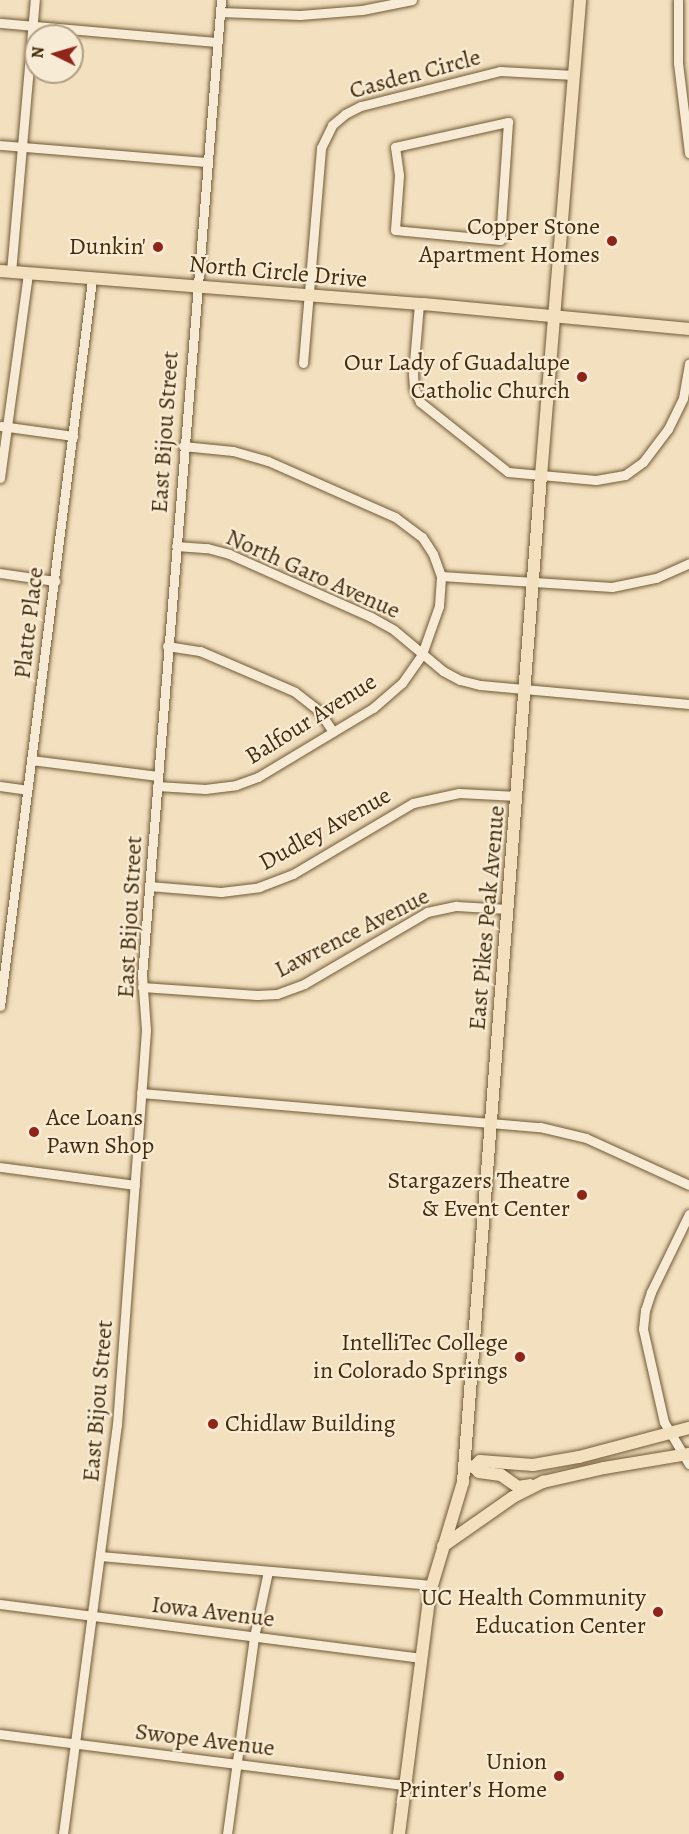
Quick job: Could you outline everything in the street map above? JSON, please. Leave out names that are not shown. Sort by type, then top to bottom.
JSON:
[{"type":"main road","name":"East Pikes Peak Avenue","points":[[399,1834],[432,1585],[469,1466],[491,1122],[518,796],[553,316],[580,0]]},
{"type":"main road","name":"North Circle Drive","points":[[5,271],[92,280],[419,304],[689,329]]},
{"type":"main road","points":[[469,1466],[480,1461],[533,1465],[579,1458],[689,1428]]},
{"type":"main road","points":[[469,1466],[479,1472],[501,1475],[518,1487],[604,1468],[687,1458]]},
{"type":"main road","points":[[442,1547],[513,1497],[543,1482]]},
{"type":"street","points":[[33,24],[35,0]]},
{"type":"street","name":"East Bijou Street","points":[[63,1834],[116,1434],[146,1026],[142,987],[149,886],[221,0]]},
{"type":"street","points":[[220,12],[300,15],[362,10],[412,0]]},
{"type":"street","points":[[678,0],[678,63],[689,153]]},
{"type":"street","points":[[0,23],[24,25]]},
{"type":"street","points":[[84,30],[217,42]]},
{"type":"street","name":"Casden Circle","points":[[303,363],[321,148],[327,132],[338,119],[361,106],[500,71],[574,75]]},
{"type":"street","points":[[5,271],[22,147],[28,84]]},
{"type":"street","points":[[508,122],[500,240],[395,230],[399,176],[395,147],[508,122]]},
{"type":"street","points":[[0,145],[207,162]]},
{"type":"street","points":[[0,478],[3,427],[28,273]]},
{"type":"street","name":"Platte Place","points":[[0,1006],[92,280]]},
{"type":"street","points":[[419,304],[413,374],[414,388],[420,402],[501,468],[508,471],[541,476],[605,480],[626,475],[651,453],[679,408],[689,364]]},
{"type":"street","points":[[3,427],[73,436]]},
{"type":"street","points":[[183,446],[233,452],[268,461],[395,517],[422,537],[433,554],[441,576],[533,583],[623,586],[656,578],[689,563]]},
{"type":"street","name":"North Garo Avenue","points":[[176,546],[207,548],[240,559],[371,616],[394,630],[443,671],[460,680],[480,685],[689,704]]},
{"type":"street","points":[[0,573],[55,580]]},
{"type":"street","name":"Balfour Avenue","points":[[31,760],[205,789],[236,785],[258,777],[333,732],[393,692],[422,654],[438,606],[441,576]]},
{"type":"street","points":[[167,645],[200,651],[295,692],[319,711],[333,732]]},
{"type":"street","points":[[0,786],[27,790]]},
{"type":"street","name":"Dudley Avenue","points":[[149,886],[221,892],[259,887],[293,874],[413,803],[448,793],[518,796]]},
{"type":"street","name":"Lawrence Avenue","points":[[142,987],[257,995],[277,994],[304,984],[427,912],[456,906],[508,909]]},
{"type":"street","points":[[141,1094],[540,1126],[586,1138],[689,1185]]},
{"type":"street","points":[[0,1167],[135,1185]]},
{"type":"street","points":[[687,1458],[670,1434],[645,1346],[644,1320],[651,1292],[689,1214]]},
{"type":"street","points":[[100,1556],[432,1585]]},
{"type":"street","points":[[227,1834],[254,1637],[268,1571]]},
{"type":"street","name":"Iowa Avenue","points":[[0,1605],[422,1658]]},
{"type":"street","name":"Swope Avenue","points":[[0,1734],[405,1785]]},
{"type":"place","name":"Copper Stone Apartment Homes","points":[[612,241]]},
{"type":"place","name":"Dunkin'","points":[[158,247]]},
{"type":"place","name":"Our Lady of Guadalupe Catholic Church","points":[[582,377]]},
{"type":"place","name":"Ace Loans Pawn Shop","points":[[34,1132]]},
{"type":"place","name":"Stargazers Theatre & Event Center","points":[[582,1195]]},
{"type":"place","name":"IntelliTec College in Colorado Springs","points":[[520,1357]]},
{"type":"place","name":"Chidlaw Building","points":[[213,1424]]},
{"type":"place","name":"UC Health Community Education Center","points":[[658,1612]]},
{"type":"place","name":"Union Printer's Home","points":[[559,1776]]}]
